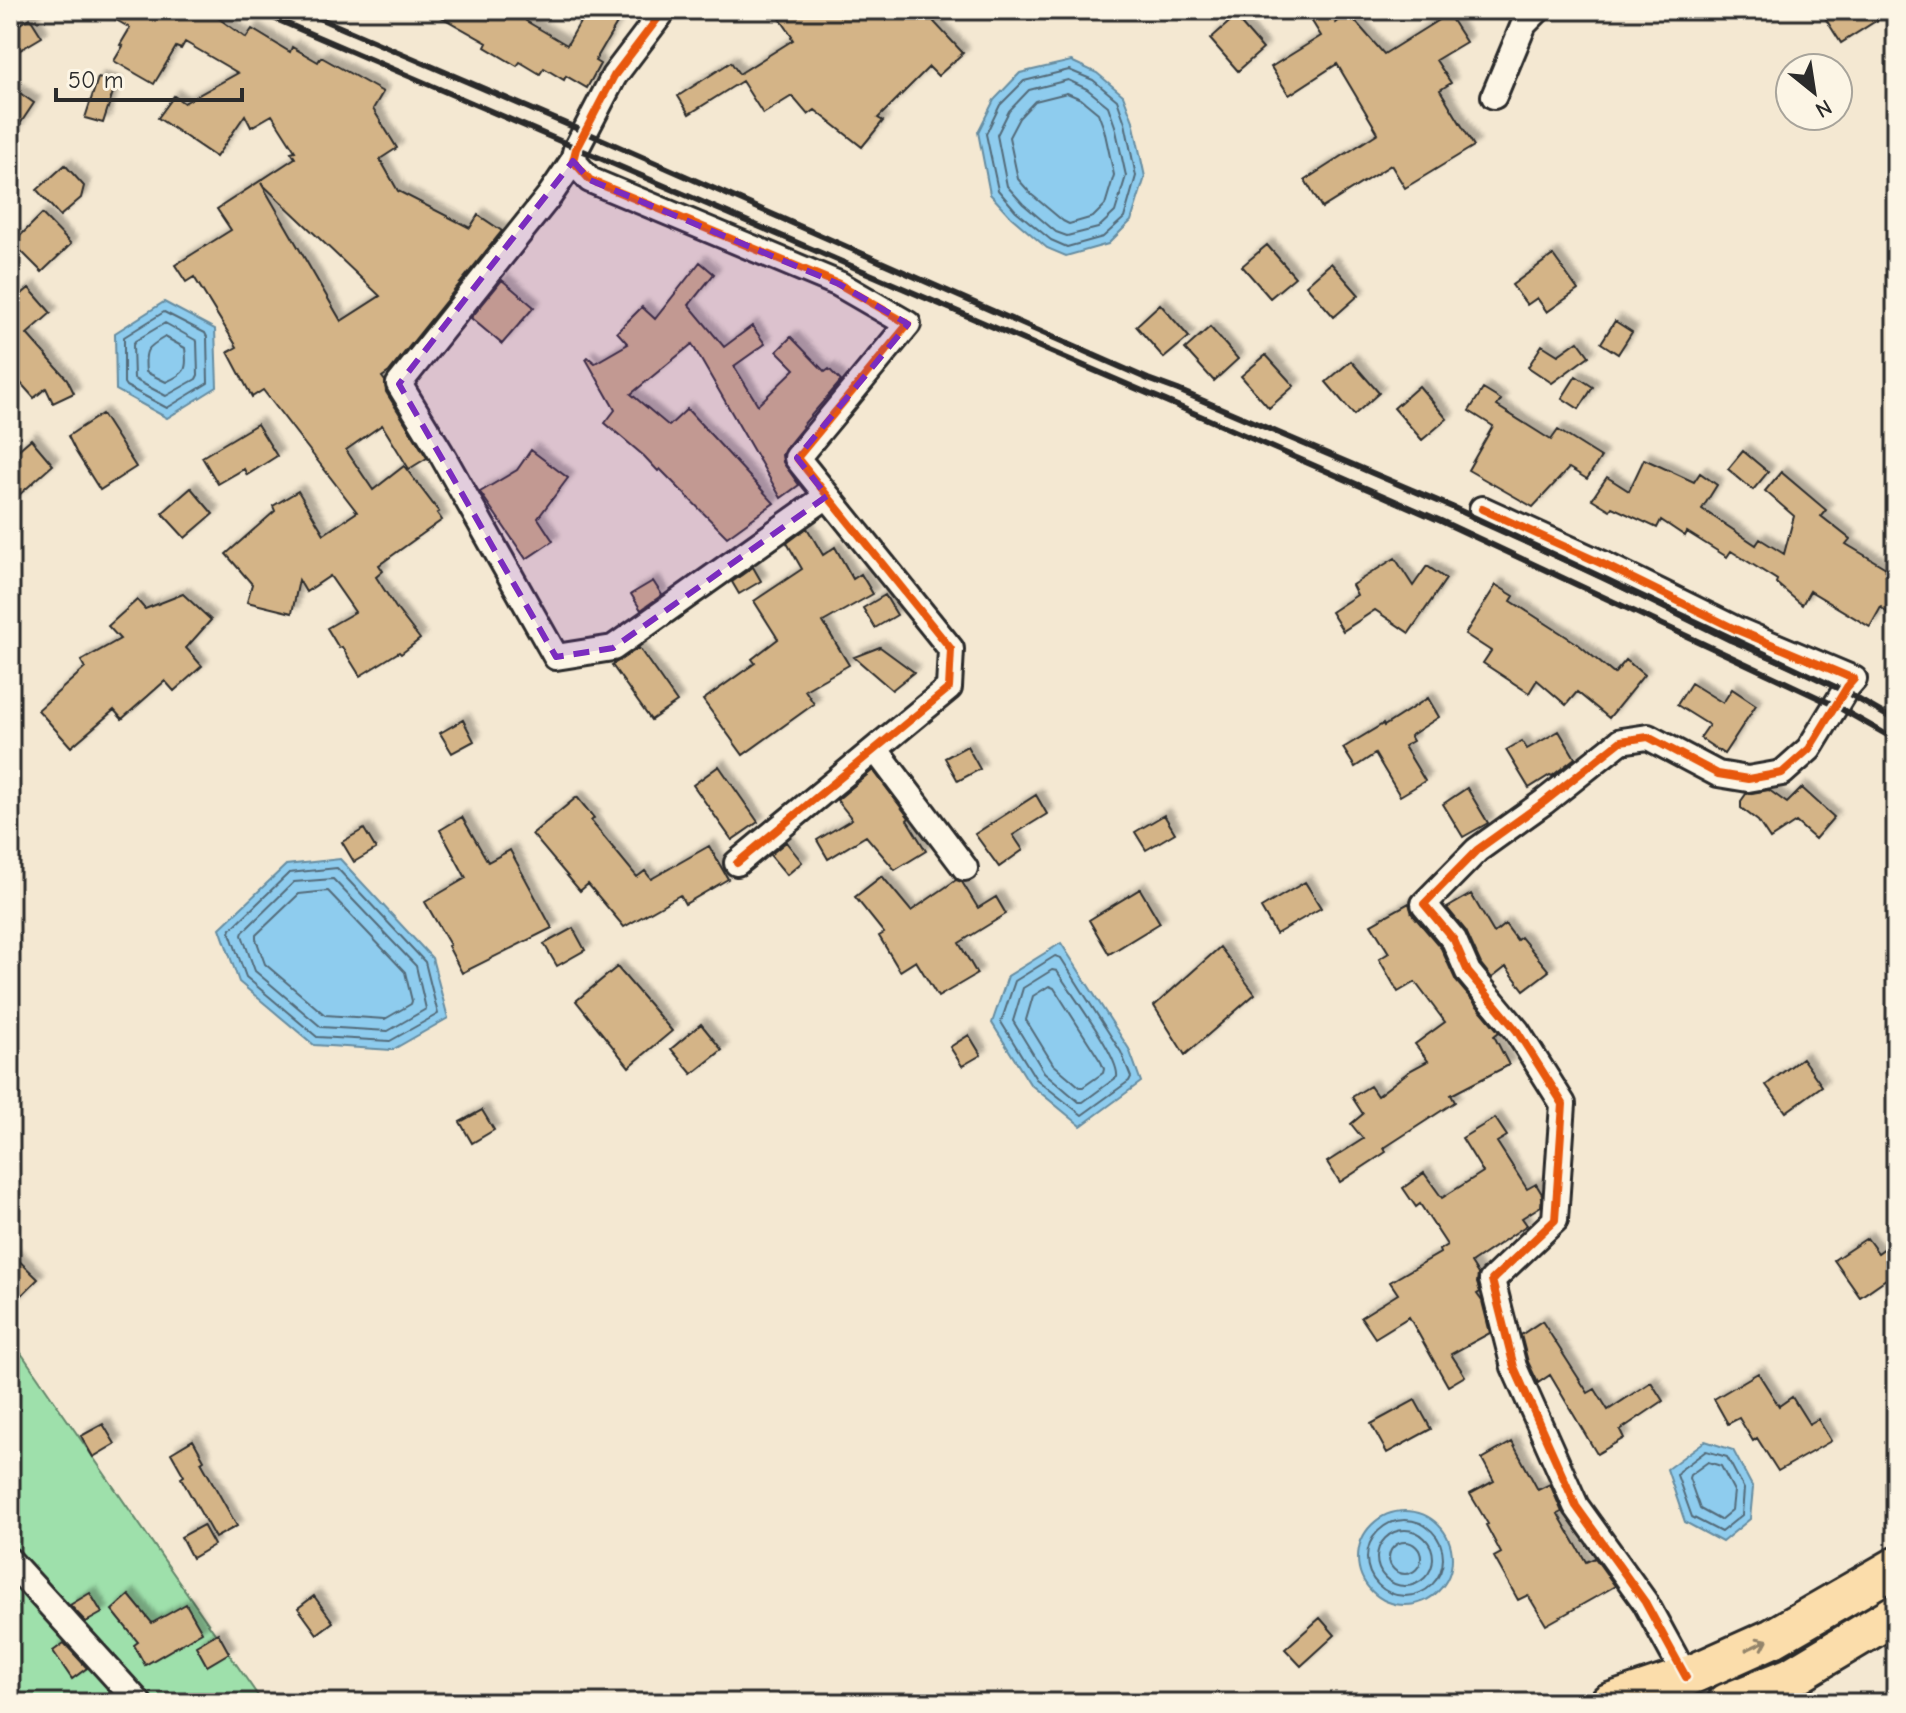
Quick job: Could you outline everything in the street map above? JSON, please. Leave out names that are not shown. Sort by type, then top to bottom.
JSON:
[{"type":"main road","points":[[1609,1703],[1686,1677],[1773,1638],[1896,1567]]},
{"type":"main road","points":[[1727,1703],[1791,1677],[1896,1614]]},
{"type":"street","points":[[664,10],[614,76],[576,149],[573,161],[550,195],[399,384],[556,657],[613,648],[827,496]]},
{"type":"street","points":[[1494,96],[1524,24],[1538,10]]},
{"type":"street","points":[[573,161],[590,180],[839,284],[908,324],[797,458],[951,649],[949,688],[737,863]]},
{"type":"street","points":[[1482,509],[1735,629],[1854,679],[1809,749],[1782,773],[1748,779],[1718,774],[1648,737],[1621,741],[1477,850],[1424,904],[1454,940],[1468,972],[1517,1031],[1563,1104],[1555,1220],[1492,1280],[1514,1367],[1576,1506],[1645,1602],[1686,1677]]},
{"type":"street","points":[[876,750],[965,868]]},
{"type":"street","points":[[10,1561],[139,1703]]},
{"type":"highlighted area","points":[[573,161],[590,180],[839,284],[908,324],[797,458],[827,496],[613,648],[556,657],[399,384]]},
{"type":"green space","points":[[10,1337],[263,1703],[10,1703]]},
{"type":"water","points":[[1071,61],[1097,73],[1123,95],[1133,121],[1145,177],[1131,221],[1108,244],[1066,256],[1047,248],[990,194],[978,132],[994,100],[1020,73]]},
{"type":"water","points":[[164,302],[215,329],[217,387],[167,418],[116,390],[115,333]]},
{"type":"water","points":[[340,859],[432,958],[448,1018],[392,1050],[314,1045],[239,982],[220,928],[286,865]]},
{"type":"water","points":[[1061,943],[1129,1049],[1141,1082],[1081,1126],[1030,1084],[992,1023],[1008,976]]},
{"type":"water","points":[[1705,1441],[1733,1450],[1753,1488],[1750,1519],[1722,1542],[1685,1522],[1667,1469]]},
{"type":"water","points":[[1405,1511],[1423,1515],[1438,1525],[1448,1540],[1452,1558],[1448,1576],[1438,1591],[1423,1601],[1405,1605],[1387,1601],[1372,1591],[1362,1576],[1358,1558],[1362,1540],[1372,1525],[1387,1515]]},
{"type":"building","points":[[99,10],[207,10],[246,38],[252,29],[290,52],[292,47],[318,62],[321,57],[383,92],[373,109],[397,148],[380,159],[398,191],[470,228],[478,215],[502,231],[382,377],[386,392],[427,458],[409,469],[382,425],[346,450],[373,490],[404,466],[442,520],[379,565],[383,571],[376,577],[420,639],[401,654],[399,652],[360,676],[327,628],[355,612],[330,576],[306,592],[299,580],[292,613],[247,602],[252,584],[226,554],[275,511],[273,506],[298,491],[324,534],[357,512],[263,390],[252,397],[228,352],[237,347],[194,277],[186,282],[175,265],[231,230],[217,209],[295,158],[291,152],[295,151],[272,115],[251,127],[245,115],[216,157],[158,118],[174,96],[184,103],[238,73],[185,42],[181,49],[176,47],[154,84],[114,61],[130,28]],"holes":[[[261,183],[380,296],[341,321]]]},
{"type":"building","points":[[429,10],[532,10],[526,21],[567,45],[587,10],[625,10],[595,61],[600,64],[587,88],[566,76],[564,80],[544,68],[540,74],[520,62],[517,66],[485,47],[487,43]]},
{"type":"building","points":[[774,10],[924,10],[936,19],[934,22],[963,53],[938,76],[929,67],[878,118],[883,121],[862,147],[815,110],[808,115],[792,96],[763,114],[742,81],[689,114],[678,96],[731,62],[739,74],[793,40]]},
{"type":"building","points":[[1305,10],[1328,10],[1336,23],[1348,13],[1384,54],[1448,14],[1466,42],[1436,60],[1451,83],[1440,90],[1474,146],[1405,188],[1391,165],[1322,208],[1305,180],[1378,133],[1337,64],[1289,95],[1271,67],[1321,36]]},
{"type":"building","points":[[1820,10],[1893,10],[1841,43]]},
{"type":"building","points":[[1235,17],[1263,49],[1238,71],[1210,39]]},
{"type":"building","points":[[30,18],[42,37],[10,56],[10,30]]},
{"type":"building","points":[[98,78],[116,83],[103,123],[85,118]]},
{"type":"building","points":[[10,86],[34,103],[10,139]]},
{"type":"building","points":[[65,165],[84,186],[81,198],[60,216],[37,190]]},
{"type":"building","points":[[42,214],[71,244],[42,272],[13,243]]},
{"type":"building","points":[[1267,245],[1295,277],[1270,298],[1242,266]]},
{"type":"building","points":[[1553,255],[1578,290],[1547,312],[1537,298],[1527,305],[1512,285]]},
{"type":"building","points":[[700,262],[714,274],[689,305],[724,347],[752,326],[765,344],[734,366],[758,405],[795,369],[777,351],[791,337],[825,372],[829,369],[841,381],[785,449],[783,462],[799,485],[781,498],[692,344],[631,394],[669,426],[687,409],[774,503],[727,537],[660,469],[658,471],[605,423],[615,410],[586,359],[588,357],[595,363],[628,344],[617,332],[642,307],[655,319]]},
{"type":"building","points":[[1331,263],[1359,295],[1334,317],[1306,285]]},
{"type":"building","points":[[502,280],[534,307],[502,344],[471,318]]},
{"type":"building","points":[[29,288],[51,313],[27,334],[67,379],[74,393],[53,403],[46,388],[34,398],[10,371],[10,304]]},
{"type":"building","points":[[1160,304],[1189,337],[1164,358],[1136,326]]},
{"type":"building","points":[[1615,321],[1632,332],[1618,354],[1601,343]]},
{"type":"building","points":[[1210,327],[1238,359],[1214,381],[1185,349]]},
{"type":"building","points":[[1578,341],[1589,356],[1552,383],[1528,367],[1542,345],[1558,355]]},
{"type":"building","points":[[1266,355],[1294,386],[1269,408],[1241,376]]},
{"type":"building","points":[[1351,361],[1379,393],[1354,415],[1326,382]]},
{"type":"building","points":[[1576,376],[1593,387],[1579,409],[1562,398]]},
{"type":"building","points":[[1419,386],[1447,419],[1422,440],[1394,408]]},
{"type":"building","points":[[1483,389],[1501,400],[1497,406],[1551,440],[1558,430],[1601,457],[1587,479],[1569,468],[1533,507],[1468,470],[1493,426],[1469,411]]},
{"type":"building","points":[[102,414],[136,467],[100,490],[68,436]]},
{"type":"building","points":[[257,424],[277,456],[247,475],[244,469],[218,484],[202,457]]},
{"type":"building","points":[[31,439],[53,465],[10,503],[10,457]]},
{"type":"building","points":[[531,450],[568,478],[538,518],[553,541],[526,559],[480,492],[517,470]]},
{"type":"building","points":[[1743,451],[1768,472],[1753,490],[1728,469]]},
{"type":"building","points":[[1644,459],[1694,482],[1700,473],[1717,485],[1702,509],[1756,545],[1760,539],[1784,554],[1794,516],[1765,491],[1781,472],[1826,510],[1821,516],[1850,539],[1846,544],[1896,574],[1896,621],[1881,607],[1870,627],[1810,591],[1802,605],[1776,583],[1777,580],[1731,551],[1727,557],[1661,520],[1657,528],[1612,507],[1610,510],[1592,499],[1607,477],[1629,491]]},
{"type":"building","points":[[191,488],[213,514],[185,538],[162,513]]},
{"type":"building","points":[[807,528],[823,555],[835,547],[853,579],[861,574],[873,594],[823,622],[849,665],[805,690],[814,704],[743,755],[703,700],[755,663],[752,659],[778,639],[754,601],[802,569],[787,543]]},
{"type":"building","points":[[1395,558],[1413,586],[1427,566],[1446,579],[1409,633],[1375,610],[1343,631],[1331,612],[1357,595],[1352,585]]},
{"type":"building","points":[[753,567],[761,581],[739,594],[732,582]]},
{"type":"building","points":[[653,581],[662,595],[641,610],[631,594]]},
{"type":"building","points":[[1496,585],[1514,596],[1511,601],[1578,644],[1614,674],[1626,660],[1644,675],[1609,718],[1577,692],[1566,705],[1537,680],[1529,693],[1483,663],[1491,651],[1465,634]]},
{"type":"building","points":[[183,594],[211,620],[186,648],[202,666],[174,691],[165,681],[122,719],[114,710],[71,747],[38,710],[85,668],[81,661],[120,639],[108,626],[137,600],[145,609]]},
{"type":"building","points":[[885,595],[897,615],[875,628],[863,608]]},
{"type":"building","points":[[880,647],[914,672],[892,690],[854,657]]},
{"type":"building","points":[[639,648],[677,702],[651,720],[612,665]]},
{"type":"building","points":[[1691,683],[1723,703],[1732,689],[1756,705],[1724,754],[1700,738],[1709,725],[1677,705]]},
{"type":"building","points":[[1428,698],[1439,717],[1410,736],[1413,741],[1404,746],[1425,781],[1400,796],[1375,754],[1355,767],[1343,748]]},
{"type":"building","points":[[463,720],[474,741],[452,753],[440,733]]},
{"type":"building","points":[[1559,731],[1575,758],[1552,776],[1529,788],[1506,750],[1522,741],[1527,749]]},
{"type":"building","points":[[967,746],[980,769],[958,781],[945,758]]},
{"type":"building","points":[[719,766],[758,822],[732,840],[693,785]]},
{"type":"building","points":[[873,770],[909,818],[907,820],[926,851],[895,870],[866,836],[828,859],[817,840],[852,819],[837,800]]},
{"type":"building","points":[[1467,788],[1488,823],[1463,837],[1443,804]]},
{"type":"building","points":[[1802,788],[1834,817],[1815,839],[1796,822],[1770,839],[1758,821],[1741,808],[1746,794],[1769,790],[1787,803]]},
{"type":"building","points":[[1036,795],[1047,814],[1013,835],[1023,850],[999,867],[975,834]]},
{"type":"building","points":[[577,797],[594,818],[591,821],[637,877],[645,871],[651,879],[709,846],[728,879],[685,904],[680,895],[624,927],[588,884],[580,891],[532,834]]},
{"type":"building","points":[[1164,815],[1175,833],[1146,850],[1135,832]]},
{"type":"building","points":[[462,817],[488,862],[510,850],[552,928],[462,973],[425,902],[466,878],[440,830]]},
{"type":"building","points":[[364,829],[376,849],[354,862],[342,842]]},
{"type":"building","points":[[786,842],[802,862],[787,875],[770,855]]},
{"type":"building","points":[[882,876],[911,911],[956,880],[962,882],[978,908],[996,897],[1006,914],[959,943],[977,974],[938,997],[916,961],[900,971],[879,936],[884,933],[855,897]]},
{"type":"building","points":[[1305,882],[1321,908],[1276,934],[1261,908]]},
{"type":"building","points":[[1140,889],[1160,923],[1109,954],[1089,920]]},
{"type":"building","points":[[1471,894],[1494,933],[1505,924],[1517,940],[1521,937],[1549,971],[1524,990],[1506,967],[1492,978],[1481,964],[1466,931],[1447,908]]},
{"type":"building","points":[[1409,903],[1412,914],[1441,948],[1456,981],[1499,1032],[1494,1036],[1509,1065],[1451,1095],[1455,1102],[1384,1148],[1386,1152],[1340,1182],[1327,1162],[1363,1139],[1351,1124],[1363,1114],[1352,1097],[1370,1086],[1377,1096],[1428,1061],[1415,1044],[1445,1022],[1415,982],[1398,992],[1379,959],[1389,953],[1371,924]]},
{"type":"building","points":[[573,928],[585,950],[557,966],[544,944]]},
{"type":"building","points":[[1220,947],[1255,994],[1185,1055],[1154,1006]]},
{"type":"building","points":[[617,967],[672,1031],[629,1067],[576,1001]]},
{"type":"building","points":[[701,1024],[722,1050],[692,1074],[671,1049]]},
{"type":"building","points":[[969,1035],[981,1055],[962,1066],[950,1047]]},
{"type":"building","points":[[1802,1058],[1822,1086],[1786,1112],[1766,1085]]},
{"type":"building","points":[[482,1110],[494,1130],[472,1143],[460,1122]]},
{"type":"building","points":[[1495,1118],[1507,1136],[1497,1142],[1527,1189],[1536,1184],[1542,1194],[1541,1206],[1522,1218],[1527,1225],[1471,1263],[1478,1274],[1480,1292],[1477,1294],[1482,1301],[1490,1333],[1451,1354],[1465,1376],[1448,1386],[1409,1317],[1375,1338],[1361,1317],[1398,1294],[1390,1282],[1440,1253],[1439,1250],[1447,1245],[1420,1204],[1416,1207],[1403,1188],[1424,1173],[1442,1198],[1483,1172],[1462,1138]]},
{"type":"building","points":[[1867,1238],[1878,1253],[1896,1240],[1896,1272],[1860,1297],[1834,1260]]},
{"type":"building","points":[[10,1252],[38,1279],[10,1307]]},
{"type":"building","points":[[1542,1321],[1588,1393],[1595,1389],[1608,1410],[1651,1382],[1663,1401],[1620,1430],[1624,1438],[1597,1454],[1550,1375],[1538,1383],[1528,1362],[1521,1335]]},
{"type":"building","points":[[1758,1373],[1779,1406],[1792,1397],[1809,1424],[1818,1419],[1831,1441],[1778,1471],[1757,1438],[1753,1441],[1739,1418],[1728,1424],[1714,1399]]},
{"type":"building","points":[[1415,1400],[1431,1429],[1387,1453],[1371,1424]]},
{"type":"building","points":[[103,1424],[115,1444],[93,1457],[81,1436]]},
{"type":"building","points":[[193,1440],[204,1460],[201,1462],[237,1526],[215,1538],[181,1478],[184,1476],[171,1453]]},
{"type":"building","points":[[1512,1442],[1538,1490],[1550,1484],[1562,1512],[1558,1514],[1586,1562],[1595,1558],[1615,1586],[1546,1625],[1528,1595],[1518,1600],[1494,1557],[1501,1553],[1470,1494],[1494,1481],[1482,1459]]},
{"type":"building","points":[[203,1525],[214,1545],[192,1558],[181,1537]]},
{"type":"building","points":[[90,1593],[102,1613],[86,1622],[70,1605]]},
{"type":"building","points":[[129,1595],[152,1623],[186,1604],[202,1632],[145,1665],[134,1645],[138,1642],[112,1610]]},
{"type":"building","points":[[314,1596],[333,1622],[317,1634],[298,1608]]},
{"type":"building","points":[[1320,1618],[1335,1635],[1301,1666],[1285,1649]]},
{"type":"building","points":[[218,1633],[229,1653],[207,1666],[196,1646]]},
{"type":"building","points":[[64,1643],[87,1668],[72,1679],[53,1651]]},
{"type":"railway","points":[[255,10],[1441,521],[1836,706],[1896,740]]},
{"type":"railway","points":[[300,10],[1148,379],[1452,507],[1844,691],[1896,721]]},
{"type":"cycle path","points":[[664,10],[614,76],[576,149],[573,161],[590,180],[839,284],[908,324],[797,458],[951,649],[949,688],[737,863]]},
{"type":"cycle path","points":[[1482,509],[1735,629],[1854,679],[1809,749],[1782,773],[1748,779],[1718,774],[1648,737],[1621,741],[1477,850],[1424,904],[1454,940],[1468,972],[1517,1031],[1563,1104],[1555,1220],[1492,1280],[1514,1367],[1576,1506],[1645,1602],[1686,1677]]}]
